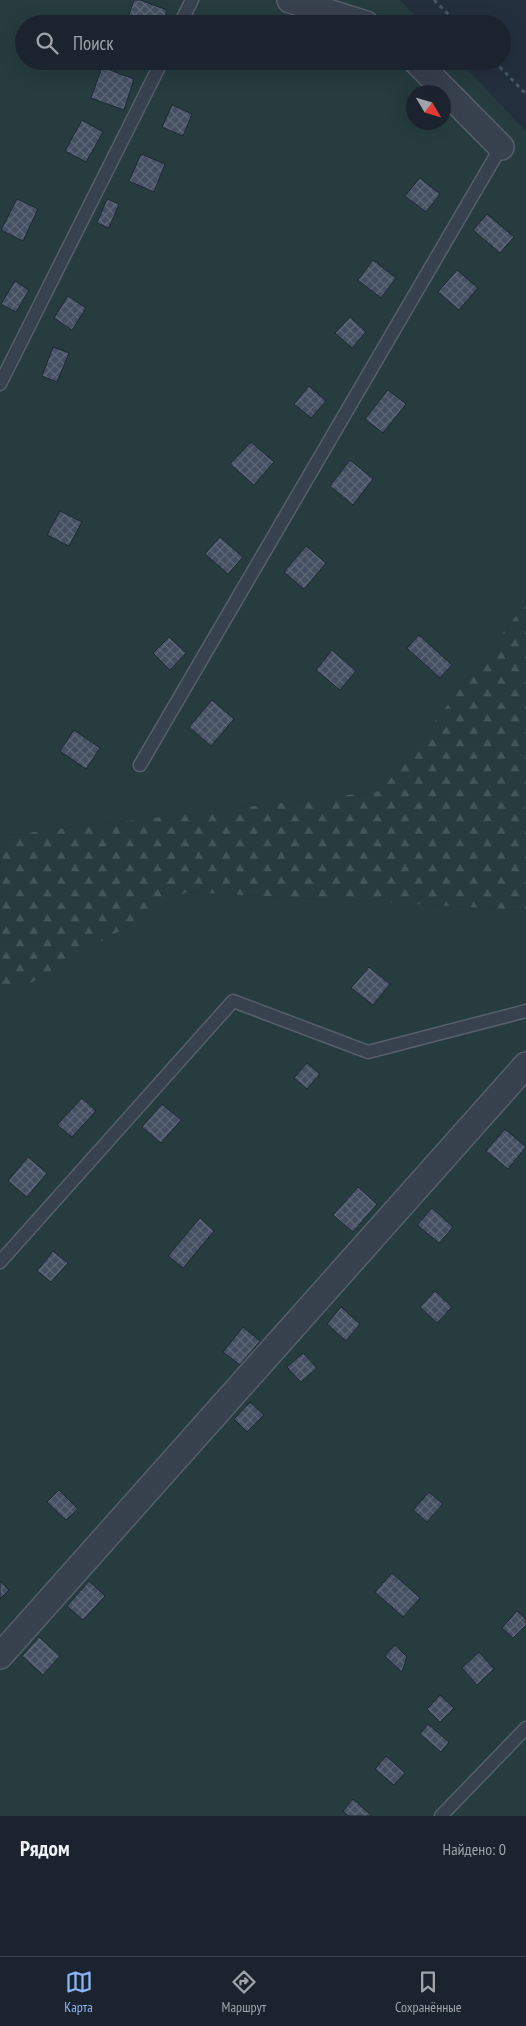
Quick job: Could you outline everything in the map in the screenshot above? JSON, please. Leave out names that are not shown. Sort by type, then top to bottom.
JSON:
[{"type":"street","points":[[290,0],[338,15]]},
{"type":"street","points":[[425,70],[501,147]]},
{"type":"street","points":[[0,1656],[526,1066]]},
{"type":"lane","points":[[184,15],[192,0]]},
{"type":"lane","points":[[0,384],[157,70]]},
{"type":"lane","points":[[140,765],[501,147]]},
{"type":"lane","points":[[0,1262],[233,1001],[368,1052],[526,1011]]},
{"type":"lane","points":[[441,1816],[526,1728]]},
{"type":"path","points":[[434,0],[449,15]]},
{"type":"path","points":[[503,70],[526,94]]},
{"type":"green space","points":[[0,0],[400,0],[414,15],[15,15],[15,70],[468,70],[526,131],[526,603],[381,791],[0,836]]},
{"type":"green space","points":[[526,603],[526,910],[186,892],[0,1001],[0,836],[381,791]]},
{"type":"green space","points":[[186,892],[526,910],[526,1816],[0,1816],[0,1001]]},
{"type":"building","points":[[134,0],[140,0],[167,10],[165,15],[129,15]]},
{"type":"building","points":[[101,70],[110,70],[134,79],[124,110],[91,98]]},
{"type":"building","points":[[172,105],[192,114],[183,136],[162,127]]},
{"type":"building","points":[[82,120],[103,132],[86,162],[65,151]]},
{"type":"building","points":[[141,154],[165,164],[154,192],[129,181]]},
{"type":"building","points":[[420,178],[440,194],[426,212],[405,196]]},
{"type":"building","points":[[17,199],[38,209],[23,241],[1,230]]},
{"type":"building","points":[[107,199],[119,204],[109,228],[97,223]]},
{"type":"building","points":[[487,214],[514,237],[500,253],[473,230]]},
{"type":"building","points":[[373,260],[396,278],[381,298],[358,280]]},
{"type":"building","points":[[457,270],[478,288],[459,310],[438,292]]},
{"type":"building","points":[[15,281],[29,290],[16,312],[1,304]]},
{"type":"building","points":[[68,296],[86,308],[72,330],[54,318]]},
{"type":"building","points":[[350,317],[366,332],[352,348],[335,333]]},
{"type":"building","points":[[53,347],[69,353],[57,382],[42,376]]},
{"type":"building","points":[[309,386],[326,401],[311,418],[294,404]]},
{"type":"building","points":[[388,390],[406,404],[383,433],[365,419]]},
{"type":"building","points":[[251,442],[274,462],[254,485],[230,464]]},
{"type":"building","points":[[350,460],[373,479],[353,505],[330,486]]},
{"type":"building","points":[[60,511],[82,522],[69,546],[47,535]]},
{"type":"building","points":[[220,537],[243,557],[228,574],[205,554]]},
{"type":"building","points":[[306,546],[326,563],[304,589],[284,572]]},
{"type":"building","points":[[419,635],[452,665],[440,678],[407,648]]},
{"type":"building","points":[[169,637],[186,653],[170,670],[153,653]]},
{"type":"building","points":[[332,650],[356,671],[340,690],[316,670]]},
{"type":"building","points":[[212,700],[234,719],[211,746],[189,727]]},
{"type":"building","points":[[74,730],[100,748],[86,769],[60,751]]},
{"type":"building","points":[[369,967],[390,984],[373,1005],[351,988]]},
{"type":"building","points":[[307,1063],[320,1074],[307,1089],[294,1078]]},
{"type":"building","points":[[82,1098],[96,1111],[72,1137],[57,1125]]},
{"type":"building","points":[[162,1104],[181,1120],[161,1143],[142,1127]]},
{"type":"building","points":[[505,1129],[526,1147],[508,1169],[486,1151]]},
{"type":"building","points":[[28,1157],[47,1173],[27,1197],[8,1181]]},
{"type":"building","points":[[358,1187],[377,1204],[353,1232],[333,1215]]},
{"type":"building","points":[[432,1208],[453,1227],[439,1243],[417,1225]]},
{"type":"building","points":[[200,1218],[214,1231],[183,1268],[168,1256]]},
{"type":"building","points":[[53,1251],[68,1263],[51,1282],[37,1271]]},
{"type":"building","points":[[435,1291],[452,1307],[437,1323],[420,1307]]},
{"type":"building","points":[[341,1307],[360,1324],[346,1341],[327,1324]]},
{"type":"building","points":[[243,1327],[260,1341],[240,1365],[223,1352]]},
{"type":"building","points":[[303,1353],[317,1368],[301,1382],[287,1367]]},
{"type":"building","points":[[250,1402],[264,1415],[247,1432],[234,1419]]},
{"type":"building","points":[[59,1490],[78,1509],[66,1520],[47,1502]]},
{"type":"building","points":[[429,1492],[443,1504],[427,1522],[413,1510]]},
{"type":"building","points":[[392,1573],[420,1598],[403,1617],[375,1592]]},
{"type":"building","points":[[0,1581],[9,1590],[0,1599]]},
{"type":"building","points":[[89,1581],[105,1596],[83,1620],[67,1606]]},
{"type":"building","points":[[517,1611],[526,1619],[526,1625],[513,1638],[502,1628]]},
{"type":"building","points":[[39,1637],[60,1656],[43,1675],[22,1656]]},
{"type":"building","points":[[395,1645],[407,1657],[402,1672],[385,1656]]},
{"type":"building","points":[[479,1652],[494,1669],[477,1685],[462,1668]]},
{"type":"building","points":[[440,1695],[454,1708],[440,1722],[427,1709]]},
{"type":"building","points":[[428,1724],[449,1742],[441,1752],[420,1734]]},
{"type":"building","points":[[386,1756],[405,1773],[394,1785],[375,1769]]},
{"type":"building","points":[[353,1799],[372,1816],[348,1816],[343,1811]]}]
